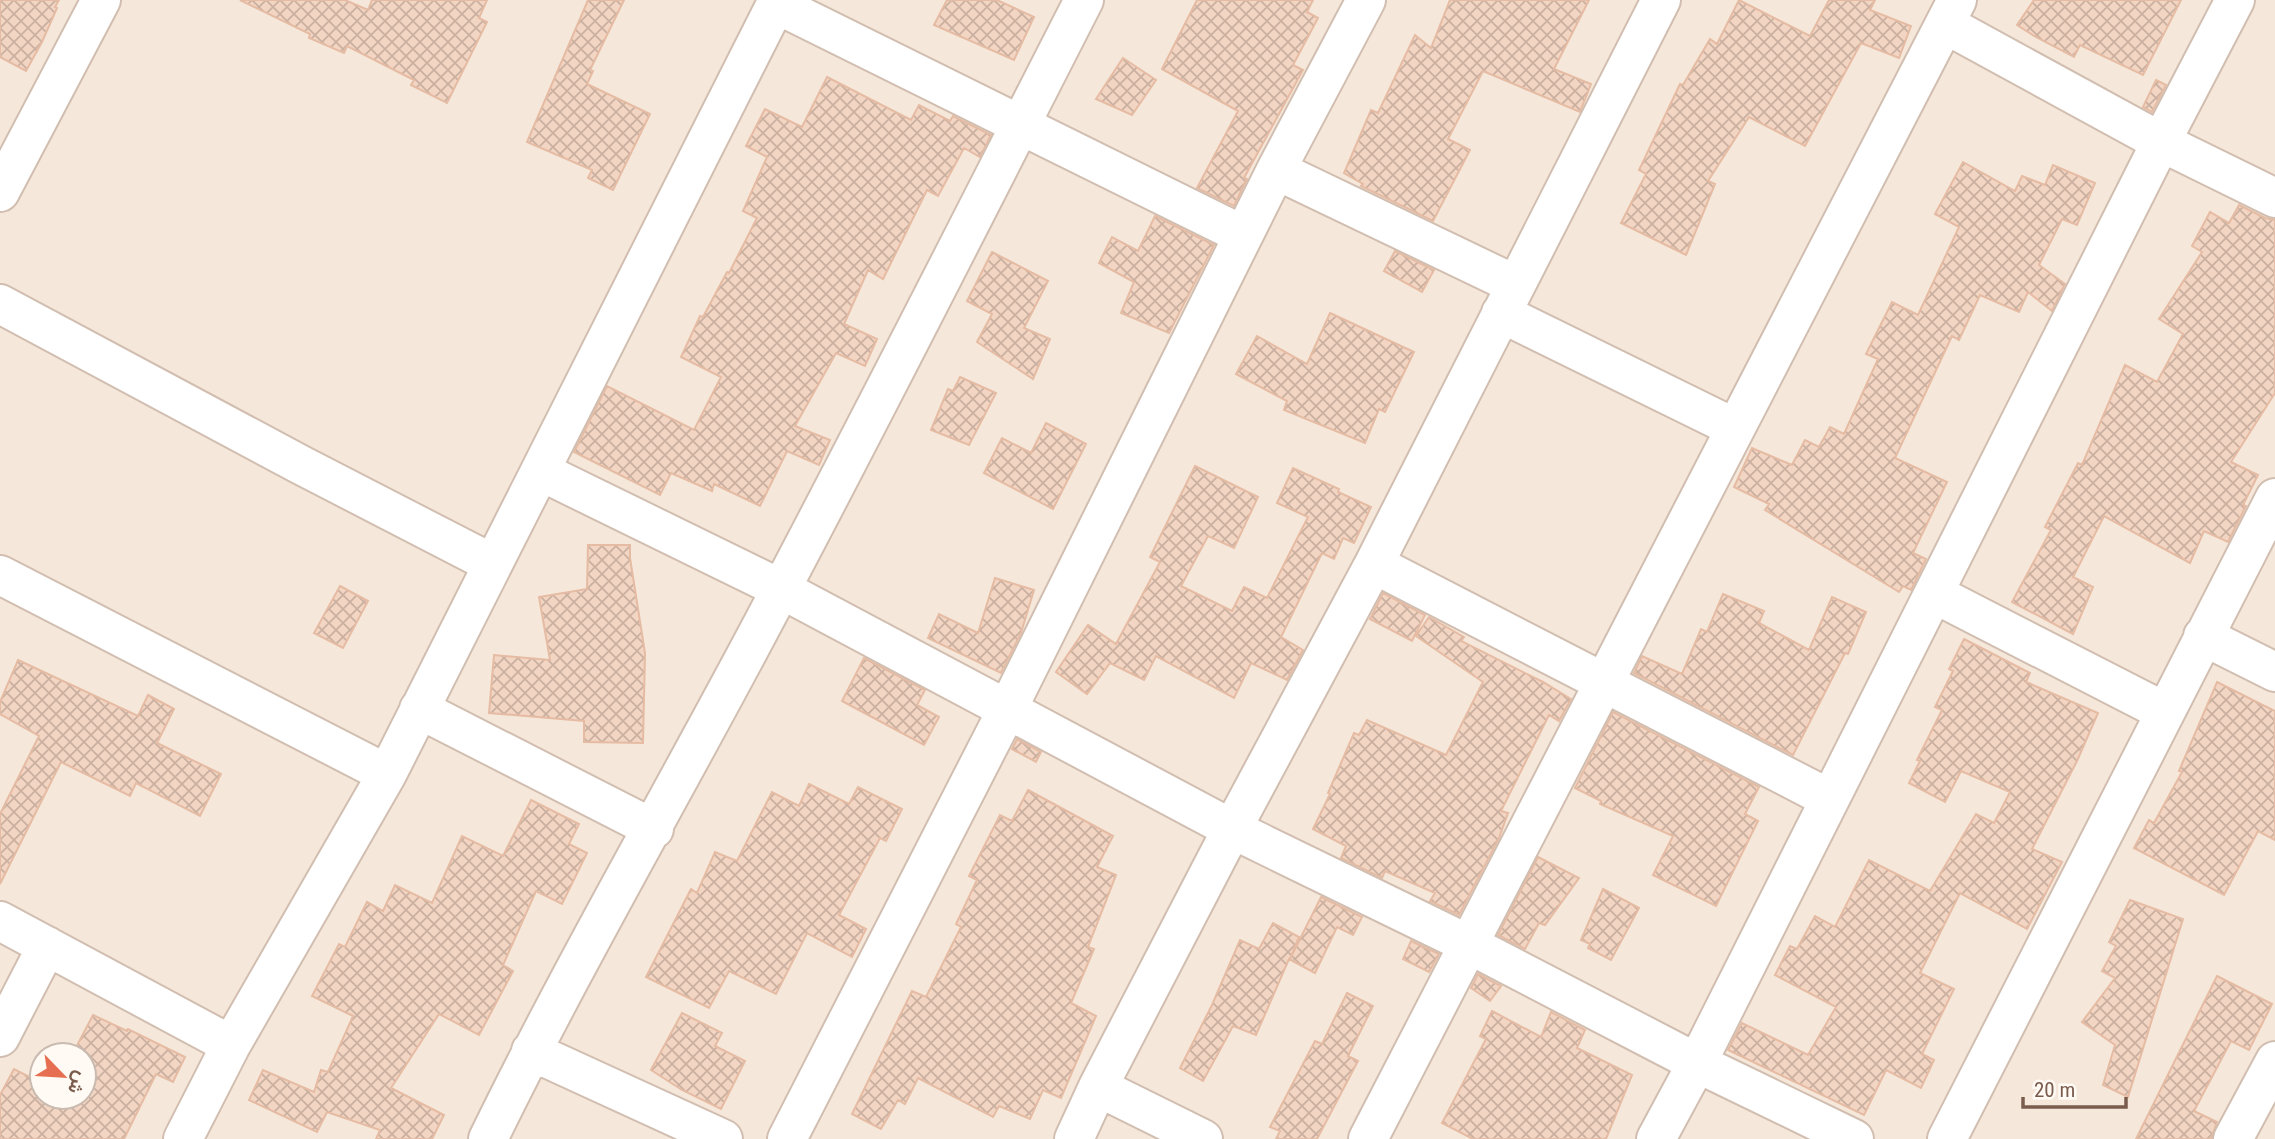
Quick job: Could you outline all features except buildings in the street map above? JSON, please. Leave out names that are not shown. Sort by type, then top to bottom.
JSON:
[{"type":"street","points":[[1,185],[101,0]]},
{"type":"street","points":[[488,1139],[531,1051],[654,829],[781,590],[1084,0]]},
{"type":"street","points":[[787,1139],[1008,708],[1276,170],[1367,0]]},
{"type":"street","points":[[1074,1139],[1098,1087],[1232,829],[1374,564],[1661,0]]},
{"type":"street","points":[[1656,1139],[1697,1063],[2235,0]]},
{"type":"street","points":[[183,1139],[230,1045],[387,774],[777,2],[1243,235]]},
{"type":"street","points":[[1368,1139],[1951,12],[2161,142],[2275,198]]},
{"type":"street","points":[[1276,170],[1735,428]]},
{"type":"street","points":[[0,304],[493,564]]},
{"type":"street","points":[[540,471],[781,590],[1232,829],[1470,945],[1697,1063],[1853,1139]]},
{"type":"street","points":[[1947,1139],[2275,498]]},
{"type":"street","points":[[1374,564],[1830,799]]},
{"type":"street","points":[[0,575],[387,774]]},
{"type":"street","points":[[1935,594],[2165,712]]},
{"type":"street","points":[[2203,636],[2275,672]]},
{"type":"street","points":[[419,709],[654,829]]},
{"type":"street","points":[[0,921],[230,1045]]},
{"type":"street","points":[[0,1037],[47,946]]},
{"type":"street","points":[[531,1051],[723,1139]]},
{"type":"street","points":[[2233,1139],[2275,1061]]},
{"type":"street","points":[[1098,1087],[1203,1139]]},
{"type":"shaded area","points":[[0,0],[2275,0],[2275,1139],[0,1139]]}]
